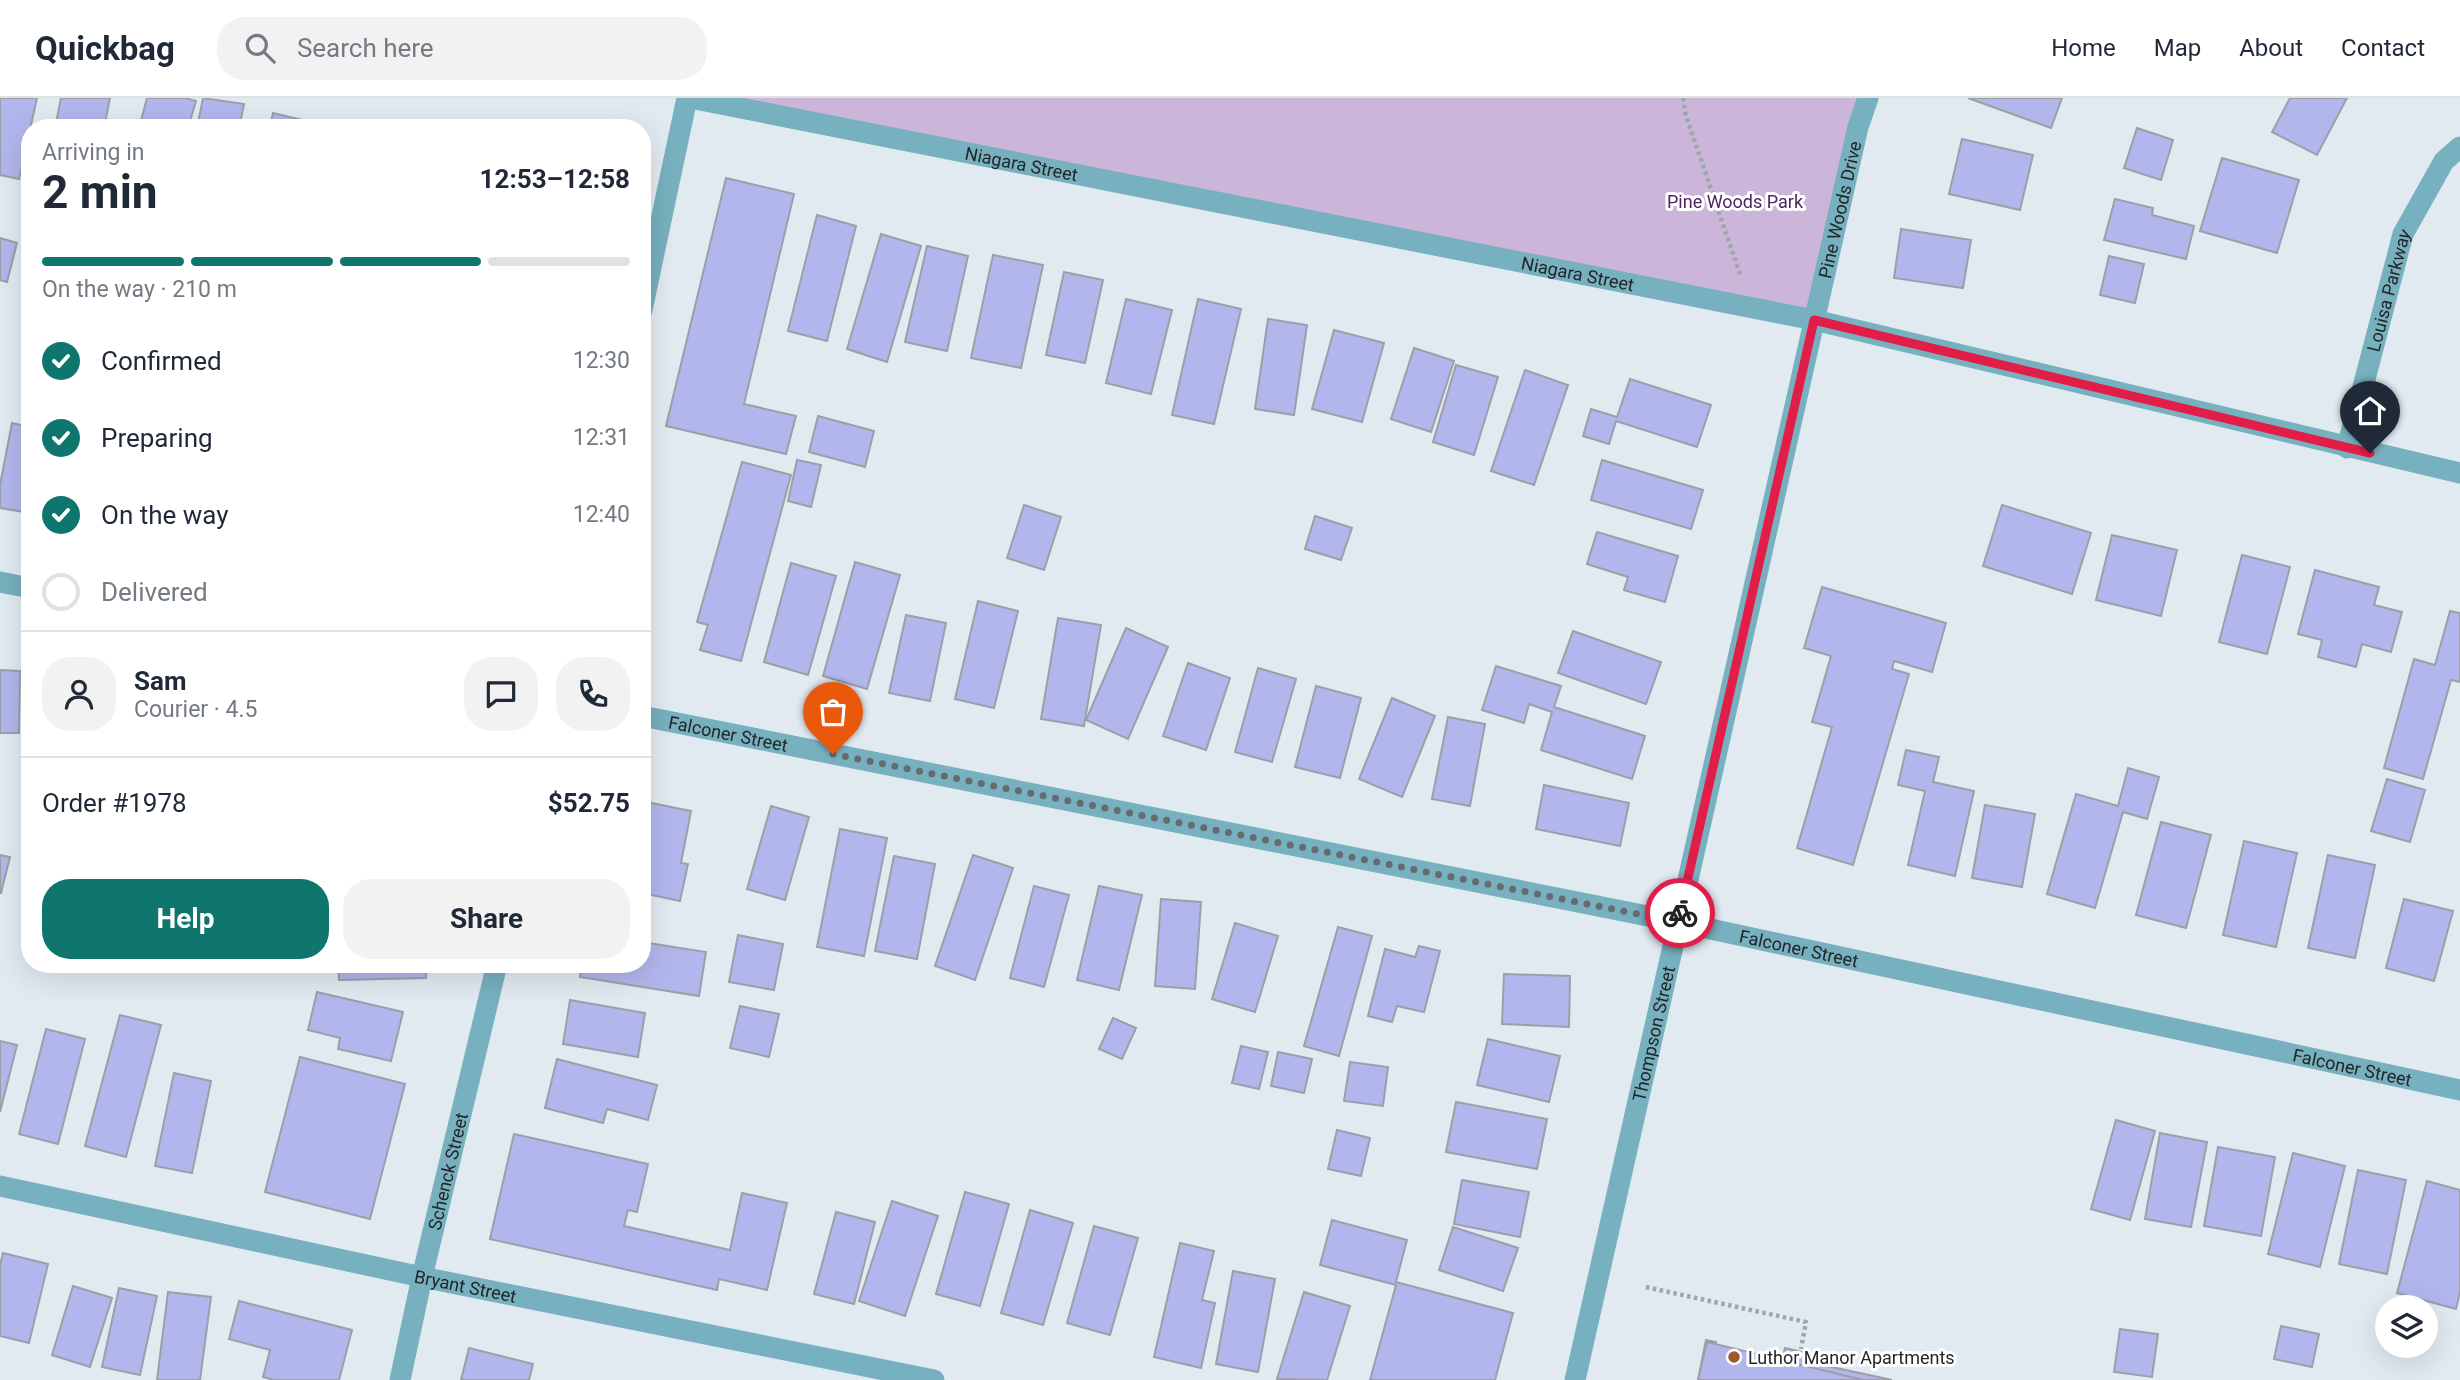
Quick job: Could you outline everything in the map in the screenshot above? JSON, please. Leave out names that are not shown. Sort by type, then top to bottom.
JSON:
[{"type":"street","name":"Niagara Street","points":[[688,98],[1814,320],[2460,473]]},
{"type":"street","points":[[651,269],[688,98]]},
{"type":"street","name":"Pine Woods Drive","points":[[1814,320],[1858,127],[1868,98]]},
{"type":"street","name":"Louisa Parkway","points":[[2347,448],[2403,234],[2444,161],[2460,147]]},
{"type":"street","name":"Thompson Street","points":[[1575,1380],[1814,320]]},
{"type":"street","points":[[0,582],[21,586]]},
{"type":"street","name":"Falconer Street","points":[[651,718],[1678,922],[2460,1090]]},
{"type":"street","name":"Schenck Street","points":[[400,1380],[495,973]]},
{"type":"street","name":"Bryant Street","points":[[0,1186],[422,1277],[934,1380]]},
{"type":"path","points":[[1683,98],[1686,116],[1752,309]]},
{"type":"path","points":[[1646,1287],[1806,1322],[1801,1349]]},
{"type":"green space","name":"Pine Woods Park","points":[[690,98],[1868,98],[1814,320]]},
{"type":"building","points":[[0,98],[37,98],[32,119],[21,119],[19,179],[0,175]]},
{"type":"building","points":[[61,98],[110,98],[106,119],[57,119]]},
{"type":"building","points":[[147,98],[185,98],[196,101],[191,119],[141,119]]},
{"type":"building","points":[[203,98],[244,104],[241,119],[199,119]]},
{"type":"building","points":[[1968,98],[2062,98],[2051,128]]},
{"type":"building","points":[[2290,98],[2347,98],[2317,155],[2272,132]]},
{"type":"building","points":[[273,113],[298,119],[272,119]]},
{"type":"building","points":[[2137,128],[2173,140],[2161,180],[2124,168]]},
{"type":"building","points":[[1962,139],[2033,155],[2020,210],[1949,194]]},
{"type":"building","points":[[2222,158],[2299,180],[2277,253],[2200,231]]},
{"type":"building","points":[[726,178],[794,194],[744,404],[796,416],[786,454],[666,426]]},
{"type":"building","points":[[2115,199],[2153,208],[2152,215],[2194,226],[2186,259],[2104,240]]},
{"type":"building","points":[[817,215],[856,226],[827,341],[788,331]]},
{"type":"building","points":[[1901,229],[1971,240],[1963,288],[1894,278]]},
{"type":"building","points":[[881,234],[921,246],[887,362],[847,349]]},
{"type":"building","points":[[0,238],[17,243],[7,282],[0,280]]},
{"type":"building","points":[[927,246],[968,256],[947,351],[905,342]]},
{"type":"building","points":[[993,255],[1043,265],[1021,368],[971,358]]},
{"type":"building","points":[[2109,256],[2144,264],[2135,303],[2100,295]]},
{"type":"building","points":[[1064,272],[1103,280],[1085,363],[1046,355]]},
{"type":"building","points":[[1126,299],[1172,310],[1151,394],[1106,383]]},
{"type":"building","points":[[1198,299],[1241,309],[1214,424],[1172,415]]},
{"type":"building","points":[[1268,319],[1307,325],[1294,415],[1255,409]]},
{"type":"building","points":[[1334,330],[1384,343],[1362,422],[1312,409]]},
{"type":"building","points":[[1414,348],[1454,361],[1431,432],[1391,419]]},
{"type":"building","points":[[1456,365],[1498,377],[1474,455],[1433,442]]},
{"type":"building","points":[[1525,370],[1568,385],[1534,485],[1491,471]]},
{"type":"building","points":[[1630,379],[1711,405],[1697,447],[1616,421],[1609,444],[1583,436],[1591,409],[1617,417]]},
{"type":"building","points":[[818,416],[874,431],[865,467],[809,452]]},
{"type":"building","points":[[12,423],[21,425],[21,512],[0,508],[0,485]]},
{"type":"building","points":[[797,460],[821,465],[811,507],[788,501]]},
{"type":"building","points":[[1602,460],[1703,490],[1691,529],[1591,500]]},
{"type":"building","points":[[742,462],[791,475],[741,661],[700,650],[708,625],[697,622]]},
{"type":"building","points":[[1024,505],[1061,517],[1044,570],[1007,558]]},
{"type":"building","points":[[2002,505],[2091,533],[2072,594],[1983,566]]},
{"type":"building","points":[[1315,516],[1352,528],[1341,560],[1305,549]]},
{"type":"building","points":[[1597,532],[1678,556],[1665,602],[1624,590],[1628,577],[1587,564]]},
{"type":"building","points":[[2112,535],[2177,550],[2161,616],[2096,600]]},
{"type":"building","points":[[2242,555],[2290,567],[2267,654],[2219,642]]},
{"type":"building","points":[[855,562],[900,575],[867,689],[823,676]]},
{"type":"building","points":[[791,563],[836,576],[808,675],[764,662]]},
{"type":"building","points":[[2315,570],[2379,587],[2374,605],[2402,612],[2391,652],[2362,644],[2356,667],[2318,657],[2322,640],[2298,634]]},
{"type":"building","points":[[1822,587],[1946,623],[1932,672],[1894,661],[1892,669],[1909,674],[1853,865],[1797,848],[1832,727],[1812,722],[1831,656],[1804,648]]},
{"type":"building","points":[[978,601],[1018,611],[994,708],[955,699]]},
{"type":"building","points":[[2450,611],[2460,613],[2460,682],[2451,680],[2423,779],[2384,768],[2414,659],[2435,665]]},
{"type":"building","points":[[906,615],[946,623],[930,701],[889,693]]},
{"type":"building","points":[[1058,618],[1101,625],[1084,726],[1041,719]]},
{"type":"building","points":[[1126,628],[1168,647],[1128,739],[1086,720]]},
{"type":"building","points":[[1573,631],[1661,662],[1646,704],[1558,673]]},
{"type":"building","points":[[1188,663],[1230,678],[1206,750],[1163,736]]},
{"type":"building","points":[[1496,666],[1561,686],[1554,707],[1645,736],[1632,779],[1541,750],[1552,712],[1529,704],[1524,723],[1482,710]]},
{"type":"building","points":[[1258,668],[1296,679],[1272,762],[1235,752]]},
{"type":"building","points":[[0,670],[20,671],[19,733],[0,733]]},
{"type":"building","points":[[1316,686],[1361,698],[1340,778],[1295,767]]},
{"type":"building","points":[[1392,698],[1435,716],[1402,797],[1359,779]]},
{"type":"building","points":[[1448,717],[1485,724],[1470,806],[1432,799]]},
{"type":"building","points":[[1906,750],[1939,757],[1933,782],[1974,791],[1955,876],[1908,865],[1925,791],[1898,785]]},
{"type":"building","points":[[2128,768],[2159,777],[2147,819],[2123,812],[2095,908],[2047,894],[2076,794],[2118,806]]},
{"type":"building","points":[[2387,779],[2425,790],[2410,842],[2371,831]]},
{"type":"building","points":[[1544,785],[1629,803],[1620,846],[1536,829]]},
{"type":"building","points":[[651,803],[691,811],[681,863],[688,864],[680,901],[651,895]]},
{"type":"building","points":[[1985,805],[2035,814],[2022,887],[1972,878]]},
{"type":"building","points":[[771,806],[809,817],[785,900],[747,889]]},
{"type":"building","points":[[2161,822],[2211,835],[2186,928],[2136,915]]},
{"type":"building","points":[[840,829],[887,838],[864,956],[817,947]]},
{"type":"building","points":[[2244,841],[2297,853],[2276,947],[2223,935]]},
{"type":"building","points":[[0,855],[10,857],[1,893],[0,893]]},
{"type":"building","points":[[973,855],[1013,868],[975,980],[935,966]]},
{"type":"building","points":[[2328,855],[2375,865],[2355,958],[2308,948]]},
{"type":"building","points":[[894,856],[935,864],[917,959],[875,951]]},
{"type":"building","points":[[1034,886],[1069,895],[1044,987],[1010,978]]},
{"type":"building","points":[[1099,886],[1142,895],[1119,990],[1077,980]]},
{"type":"building","points":[[1161,899],[1201,902],[1195,989],[1155,986]]},
{"type":"building","points":[[2404,899],[2453,911],[2434,981],[2386,968]]},
{"type":"building","points":[[1235,923],[1278,936],[1255,1012],[1212,999]]},
{"type":"building","points":[[1338,927],[1372,936],[1339,1056],[1304,1046]]},
{"type":"building","points":[[738,935],[783,944],[774,990],[729,982]]},
{"type":"building","points":[[651,943],[706,952],[699,996],[580,977],[581,973],[651,973]]},
{"type":"building","points":[[1419,946],[1440,951],[1424,1012],[1397,1006],[1392,1022],[1368,1016],[1385,949],[1415,957]]},
{"type":"building","points":[[339,973],[426,973],[426,978],[339,980]]},
{"type":"building","points":[[1504,974],[1570,976],[1569,1027],[1502,1024]]},
{"type":"building","points":[[317,992],[403,1012],[391,1061],[338,1049],[340,1038],[308,1030]]},
{"type":"building","points":[[570,1000],[645,1013],[638,1057],[563,1044]]},
{"type":"building","points":[[740,1006],[779,1014],[769,1057],[730,1048]]},
{"type":"building","points":[[120,1015],[161,1025],[126,1157],[85,1146]]},
{"type":"building","points":[[1113,1018],[1136,1028],[1122,1059],[1099,1049]]},
{"type":"building","points":[[46,1029],[85,1039],[58,1144],[19,1134]]},
{"type":"building","points":[[1488,1039],[1560,1056],[1549,1102],[1477,1085]]},
{"type":"building","points":[[0,1041],[17,1045],[0,1112]]},
{"type":"building","points":[[1241,1046],[1268,1052],[1259,1089],[1232,1083]]},
{"type":"building","points":[[1278,1052],[1312,1059],[1304,1093],[1271,1086]]},
{"type":"building","points":[[300,1057],[405,1084],[370,1219],[265,1192]]},
{"type":"building","points":[[557,1059],[657,1085],[648,1120],[607,1109],[603,1123],[545,1108]]},
{"type":"building","points":[[1350,1062],[1388,1067],[1383,1106],[1344,1101]]},
{"type":"building","points":[[174,1073],[211,1081],[192,1173],[155,1166]]},
{"type":"building","points":[[1456,1102],[1547,1119],[1537,1169],[1446,1152]]},
{"type":"building","points":[[2116,1120],[2155,1131],[2130,1220],[2091,1209]]},
{"type":"building","points":[[1337,1130],[1370,1138],[1361,1176],[1328,1169]]},
{"type":"building","points":[[2160,1133],[2207,1142],[2191,1227],[2145,1219]]},
{"type":"building","points":[[514,1134],[648,1164],[637,1212],[628,1210],[624,1226],[730,1250],[742,1193],[787,1203],[767,1290],[719,1279],[717,1290],[490,1239]]},
{"type":"building","points":[[2218,1147],[2275,1157],[2261,1236],[2204,1226]]},
{"type":"building","points":[[2293,1153],[2345,1166],[2320,1267],[2268,1254]]},
{"type":"building","points":[[2358,1170],[2406,1180],[2387,1274],[2339,1264]]},
{"type":"building","points":[[1462,1180],[1529,1192],[1520,1237],[1454,1224]]},
{"type":"building","points":[[2427,1181],[2460,1190],[2460,1292],[2456,1309],[2438,1304],[2438,1295],[2397,1293]]},
{"type":"building","points":[[965,1192],[1009,1204],[980,1306],[936,1294]]},
{"type":"building","points":[[892,1201],[938,1216],[905,1316],[859,1301]]},
{"type":"building","points":[[1030,1210],[1073,1223],[1043,1325],[1001,1313]]},
{"type":"building","points":[[836,1212],[875,1222],[854,1304],[814,1294]]},
{"type":"building","points":[[1332,1220],[1407,1240],[1396,1282],[1513,1313],[1495,1380],[1370,1380],[1396,1285],[1320,1265]]},
{"type":"building","points":[[1094,1226],[1138,1238],[1110,1335],[1067,1323]]},
{"type":"building","points":[[1453,1227],[1518,1248],[1503,1291],[1439,1270]]},
{"type":"building","points":[[1180,1243],[1214,1251],[1202,1300],[1215,1303],[1201,1368],[1154,1357]]},
{"type":"building","points":[[3,1253],[48,1264],[29,1343],[0,1336],[0,1265]]},
{"type":"building","points":[[1233,1271],[1275,1279],[1258,1372],[1216,1364]]},
{"type":"building","points":[[73,1286],[112,1298],[90,1367],[52,1355]]},
{"type":"building","points":[[119,1288],[157,1296],[140,1375],[102,1367]]},
{"type":"building","points":[[168,1292],[211,1297],[200,1380],[157,1380]]},
{"type":"building","points":[[1304,1292],[1350,1306],[1327,1380],[1277,1379]]},
{"type":"building","points":[[239,1301],[352,1330],[339,1380],[274,1380],[263,1377],[270,1350],[229,1339]]},
{"type":"building","points":[[2281,1326],[2319,1334],[2312,1367],[2274,1359]]},
{"type":"building","points":[[2120,1329],[2158,1334],[2152,1377],[2114,1372]]},
{"type":"building","name":"Luthor Manor Apartments","points":[[1706,1340],[1716,1342],[1715,1346],[1782,1360],[1785,1348],[1806,1353],[1804,1361],[1892,1380],[1698,1380]]},
{"type":"building","name":"Luthor Manor Apartments","points":[[1707,1342],[1863,1380],[1698,1380]]},
{"type":"building","points":[[469,1348],[533,1364],[529,1380],[461,1380]]},
{"type":"way so far","points":[[833,754],[1678,922],[1680,913]]},
{"type":"place","name":"Luthor Manor Apartments","points":[[1734,1357]]},
{"type":"route","points":[[1680,913],[1814,320],[2370,453]]}]
